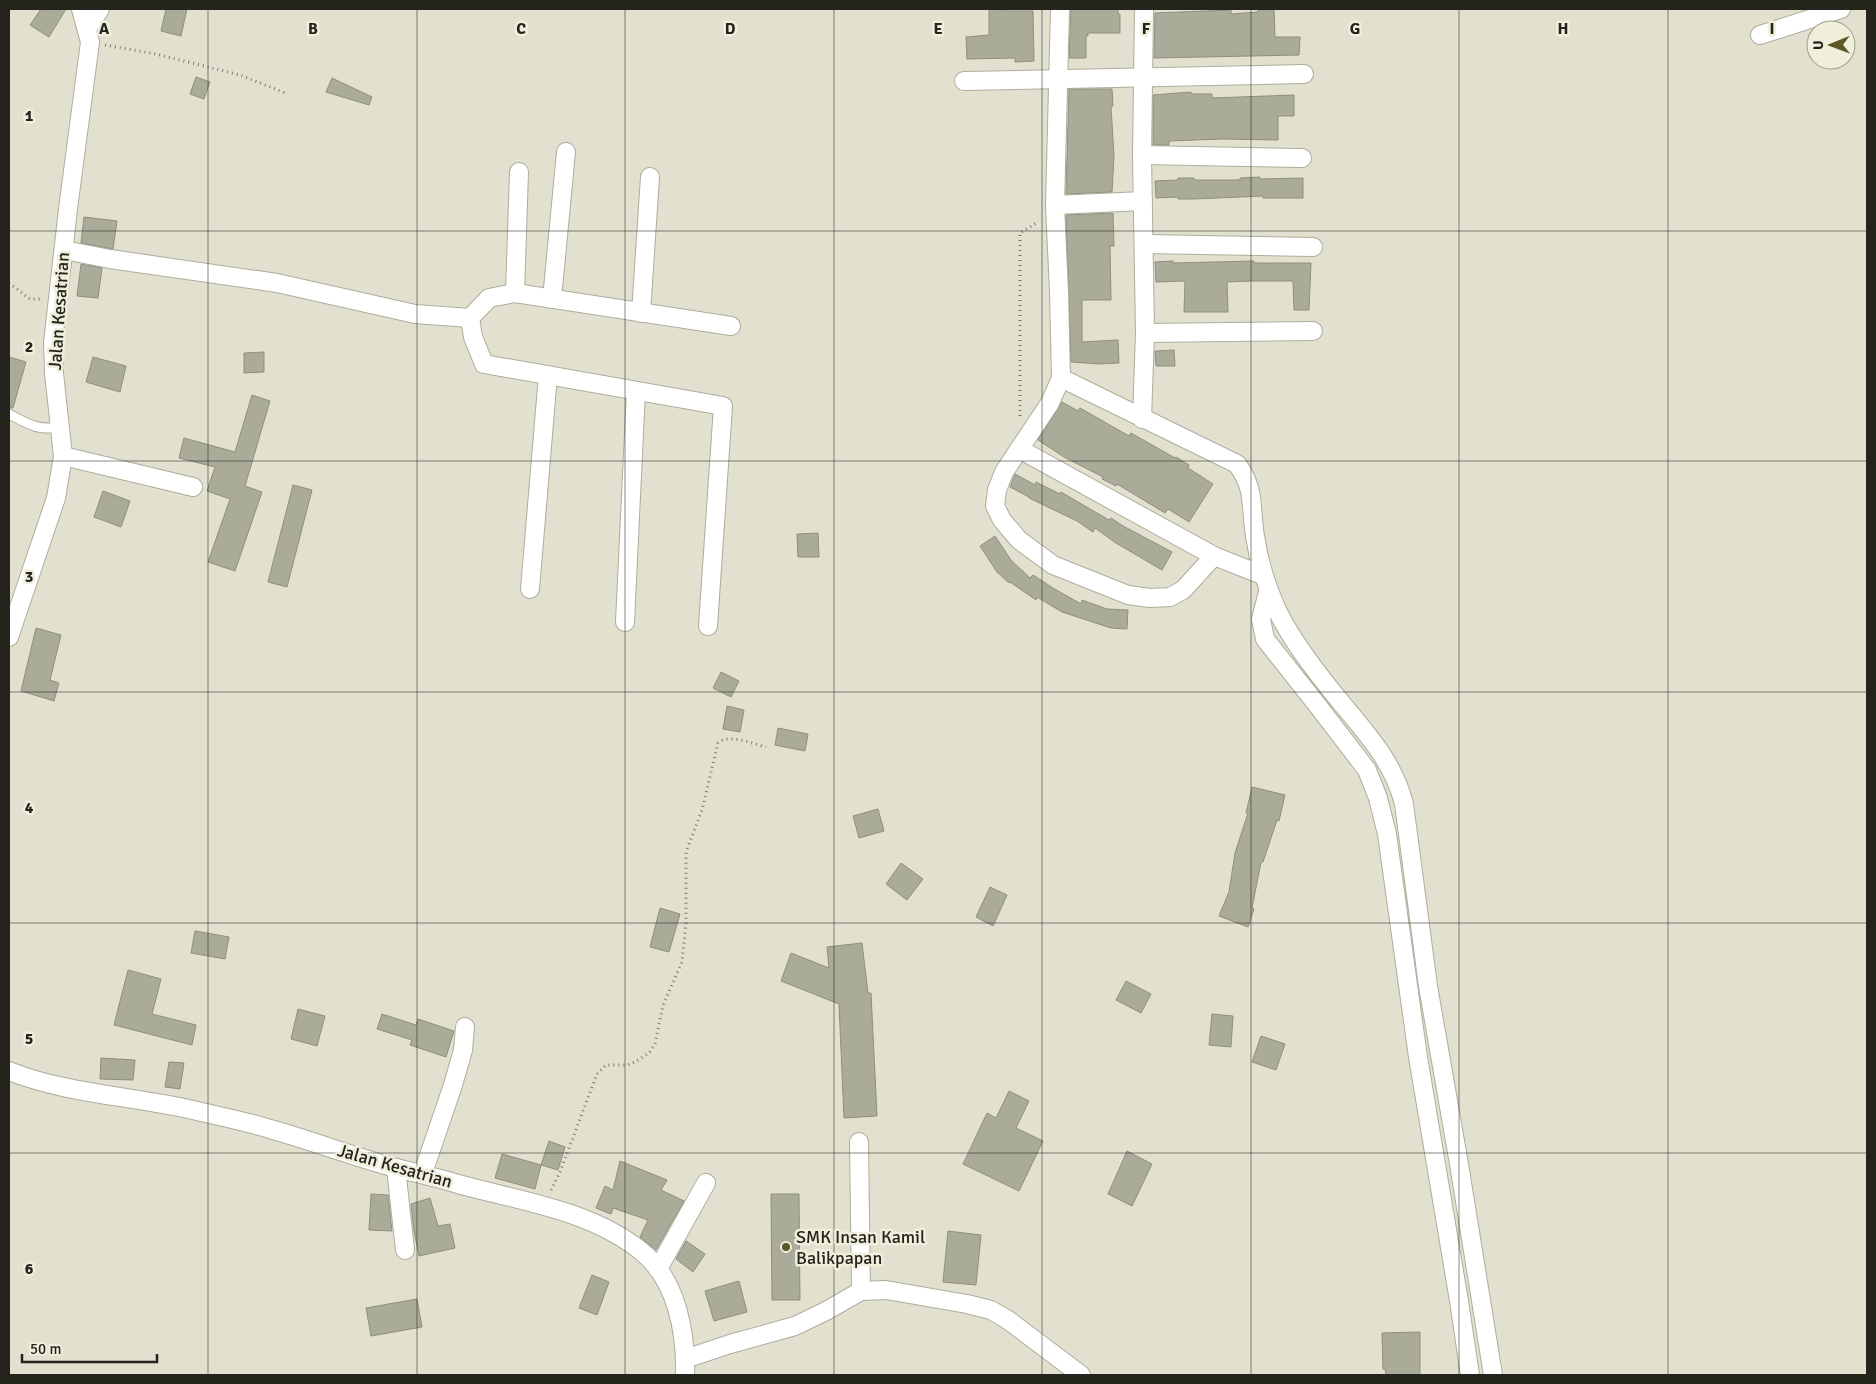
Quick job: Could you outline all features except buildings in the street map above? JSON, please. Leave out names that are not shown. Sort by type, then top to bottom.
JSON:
[{"type":"street","name":"Jalan Kesatrian","points":[[9,637],[56,498],[63,456],[54,373],[53,343],[89,36],[81,9]]},
{"type":"street","points":[[89,36],[100,9]]},
{"type":"street","points":[[1060,9],[1055,208],[1061,378],[1050,403],[1004,472],[997,490],[995,506],[1002,520],[1019,540],[1053,564],[1128,595],[1157,598],[1170,597],[1182,590],[1214,556]]},
{"type":"street","points":[[1142,419],[1145,333],[1142,155],[1144,9]]},
{"type":"street","points":[[1760,35],[1805,14],[1841,9]]},
{"type":"street","points":[[964,81],[1304,74]]},
{"type":"street","points":[[552,299],[566,152]]},
{"type":"street","points":[[1142,155],[1302,158]]},
{"type":"street","points":[[515,293],[520,172]]},
{"type":"street","points":[[641,313],[650,177]]},
{"type":"street","points":[[1055,208],[1143,201]]},
{"type":"street","points":[[1144,244],[1314,247]]},
{"type":"street","points":[[64,250],[110,259],[277,282],[415,314],[470,318]]},
{"type":"street","points":[[470,318],[489,298],[515,293],[732,326]]},
{"type":"street","points":[[470,318],[473,337],[484,364],[723,406],[708,626]]},
{"type":"street","points":[[1145,333],[1313,331]]},
{"type":"street","points":[[530,589],[548,375]]},
{"type":"street","points":[[1061,378],[1237,464],[1247,478],[1251,495],[1254,534],[1262,575],[1286,630],[1373,740],[1388,763],[1404,804],[1428,986],[1493,1375]]},
{"type":"street","points":[[625,622],[636,391]]},
{"type":"street","points":[[1020,449],[1214,556],[1262,575]]},
{"type":"street","points":[[63,456],[193,487]]},
{"type":"street","points":[[1268,592],[1261,619],[1265,639],[1366,770],[1378,798],[1386,834],[1418,1057],[1470,1375]]},
{"type":"street","points":[[423,1173],[461,1059],[465,1027]]},
{"type":"street","name":"Jalan Kesatrian","points":[[9,1071],[96,1094],[190,1109],[269,1128],[396,1168],[423,1173],[545,1206],[607,1230],[642,1252],[658,1269],[669,1288],[680,1321],[685,1367]]},
{"type":"street","points":[[859,1142],[861,1291]]},
{"type":"street","points":[[396,1168],[405,1250]]},
{"type":"street","points":[[658,1269],[706,1183]]},
{"type":"street","points":[[685,1367],[730,1344],[795,1326],[861,1291],[886,1290],[991,1310],[1008,1320],[1081,1375]]},
{"type":"lane","points":[[9,414],[31,426],[41,429],[60,427]]},
{"type":"path","points":[[89,36],[240,75],[288,94]]},
{"type":"path","points":[[1020,420],[1020,234],[1055,208]]},
{"type":"path","points":[[9,284],[35,300],[59,290]]},
{"type":"path","points":[[545,1206],[597,1074],[606,1065],[628,1065],[641,1059],[649,1053],[655,1044],[667,991],[682,962],[686,924],[686,852],[702,810],[715,748],[720,740],[729,739],[766,747]]},
{"type":"place","name":"SMK Insan Kamil Balikpapan","points":[[786,1247]]}]
